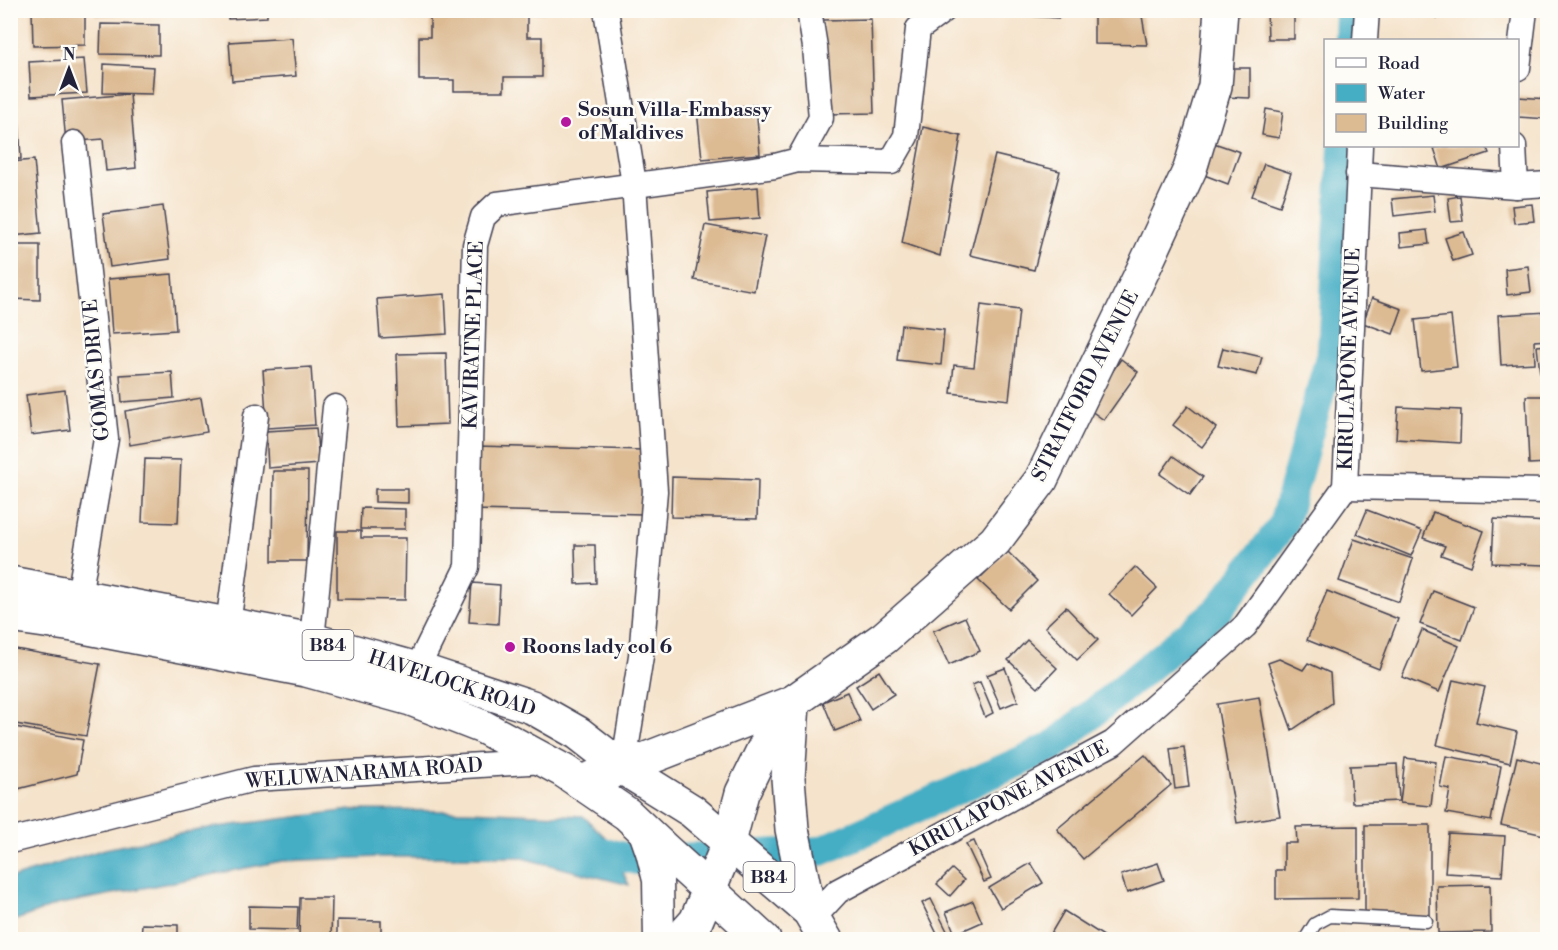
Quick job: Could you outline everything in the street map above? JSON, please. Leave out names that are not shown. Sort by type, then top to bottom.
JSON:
[{"type":"main road","name":"STRATFORD AVENUE","points":[[580,782],[793,702],[884,638],[995,541],[1041,480],[1190,169],[1215,86],[1221,10]]},
{"type":"main road","name":"HAVELOCK ROAD","points":[[10,583],[312,640],[417,669],[532,707],[578,733],[622,768],[692,811],[729,842]]},
{"type":"main road","name":"HAVELOCK ROAD","points":[[10,616],[72,625],[306,670],[411,699],[483,727],[564,771],[635,821]]},
{"type":"main road","name":"STRATFORD AVENUE","points":[[679,939],[696,921],[729,842],[742,793],[770,736],[793,702]]},
{"type":"main road","points":[[793,702],[788,778],[790,812],[792,829],[816,923]]},
{"type":"main road","name":"B84","points":[[635,821],[765,939]]},
{"type":"main road","name":"B84","points":[[729,842],[816,923]]},
{"type":"street","points":[[606,10],[634,184],[655,490],[641,656],[622,768]]},
{"type":"street","points":[[798,160],[821,118],[815,47],[809,10]]},
{"type":"street","name":"KAVIRATNE PLACE","points":[[417,669],[467,567],[475,245],[483,218],[497,204],[775,166],[798,160],[891,162],[906,136],[918,29],[944,10]]},
{"type":"street","points":[[1365,39],[1367,10]]},
{"type":"street","points":[[1519,60],[1525,10]]},
{"type":"street","name":"GOMAS DRIVE","points":[[74,142],[106,439],[79,596]]},
{"type":"street","name":"KIRULAPONE AVENUE","points":[[816,923],[838,891],[1113,743],[1245,626],[1345,487],[1360,147]]},
{"type":"street","points":[[1514,147],[1516,186]]},
{"type":"street","points":[[1358,174],[1516,186],[1548,184]]},
{"type":"street","points":[[312,640],[335,407]]},
{"type":"street","points":[[228,625],[256,416]]},
{"type":"street","points":[[1345,487],[1548,491]]},
{"type":"street","name":"WELUWANARAMA ROAD","points":[[10,841],[254,779],[545,761]]},
{"type":"street","points":[[635,821],[651,852],[658,880],[659,939]]},
{"type":"lane","points":[[1305,939],[1315,924],[1330,916],[1426,921]]},
{"type":"water","points":[[351,810],[468,811],[583,816],[607,839],[629,885],[518,857],[379,857],[282,861],[56,905],[11,922],[11,878],[105,849],[209,828]]},
{"type":"building","points":[[32,10],[85,10],[85,45],[33,46]]},
{"type":"building","points":[[96,10],[146,10],[146,13],[96,16]]},
{"type":"building","points":[[228,10],[267,10],[267,17],[228,19]]},
{"type":"building","points":[[430,10],[545,10],[545,13],[527,13],[527,37],[542,37],[542,77],[504,77],[504,91],[454,91],[454,80],[419,80],[419,37],[430,37]]},
{"type":"building","points":[[970,10],[1059,10],[1059,18],[970,12]]},
{"type":"building","points":[[1094,10],[1141,10],[1147,45],[1094,44]]},
{"type":"building","points":[[1267,10],[1294,10],[1294,39],[1268,39]]},
{"type":"building","points":[[1435,10],[1480,10],[1480,14],[1436,18]]},
{"type":"building","points":[[871,19],[874,113],[827,114],[823,20]]},
{"type":"building","points":[[101,24],[159,25],[159,55],[100,54]]},
{"type":"building","points":[[292,38],[296,76],[232,81],[229,42]]},
{"type":"building","points":[[84,59],[87,93],[31,96],[29,62]]},
{"type":"building","points":[[104,64],[154,67],[152,94],[103,93]]},
{"type":"building","points":[[1224,68],[1250,68],[1250,98],[1224,97]]},
{"type":"building","points":[[130,94],[136,168],[106,171],[103,139],[66,142],[62,100]]},
{"type":"building","points":[[1519,97],[1548,99],[1548,119],[1519,117]]},
{"type":"building","points":[[756,105],[760,154],[702,159],[697,110]]},
{"type":"building","points":[[1266,109],[1283,112],[1279,138],[1262,135]]},
{"type":"building","points":[[10,122],[19,122],[21,159],[10,159]]},
{"type":"building","points":[[923,127],[961,136],[940,256],[902,243]]},
{"type":"building","points":[[1211,142],[1240,152],[1228,184],[1199,173]]},
{"type":"building","points":[[1486,147],[1489,153],[1441,169],[1434,148]]},
{"type":"building","points":[[995,155],[1060,171],[1034,270],[970,255]]},
{"type":"building","points":[[34,160],[41,233],[12,236],[10,162]]},
{"type":"building","points":[[1264,164],[1291,173],[1280,206],[1252,196]]},
{"type":"building","points":[[758,187],[760,218],[710,222],[707,192]]},
{"type":"building","points":[[1433,195],[1435,211],[1394,216],[1392,199]]},
{"type":"building","points":[[1460,196],[1463,221],[1451,222],[1448,198]]},
{"type":"building","points":[[1532,204],[1534,221],[1514,223],[1512,206]]},
{"type":"building","points":[[163,206],[170,259],[110,267],[103,214]]},
{"type":"building","points":[[705,225],[765,236],[754,291],[694,280]]},
{"type":"building","points":[[1427,230],[1429,244],[1401,247],[1400,233]]},
{"type":"building","points":[[1464,232],[1472,255],[1453,261],[1445,238]]},
{"type":"building","points":[[10,245],[40,245],[40,300],[10,299]]},
{"type":"building","points":[[1528,266],[1531,292],[1507,295],[1505,269]]},
{"type":"building","points":[[172,274],[176,330],[112,334],[108,279]]},
{"type":"building","points":[[445,294],[447,334],[380,338],[377,299]]},
{"type":"building","points":[[1372,298],[1402,309],[1393,334],[1363,323]]},
{"type":"building","points":[[981,305],[1019,310],[1009,400],[951,393],[954,365],[974,367]]},
{"type":"building","points":[[1548,312],[1548,340],[1534,341],[1535,363],[1501,365],[1498,315]]},
{"type":"building","points":[[1451,316],[1457,367],[1421,371],[1415,320]]},
{"type":"building","points":[[901,325],[944,330],[941,365],[897,360]]},
{"type":"building","points":[[1548,345],[1548,372],[1540,373],[1537,346]]},
{"type":"building","points":[[1223,348],[1262,357],[1257,375],[1218,366]]},
{"type":"building","points":[[446,353],[448,424],[399,426],[397,354]]},
{"type":"building","points":[[1121,359],[1138,372],[1104,420],[1087,408]]},
{"type":"building","points":[[311,367],[315,425],[267,428],[263,370]]},
{"type":"building","points":[[172,372],[174,398],[122,402],[120,375]]},
{"type":"building","points":[[65,390],[70,430],[31,435],[26,395]]},
{"type":"building","points":[[1526,396],[1548,396],[1548,463],[1529,464]]},
{"type":"building","points":[[201,398],[207,432],[130,445],[125,411]]},
{"type":"building","points":[[1188,406],[1216,428],[1202,447],[1173,425]]},
{"type":"building","points":[[1398,407],[1461,410],[1460,443],[1396,439]]},
{"type":"building","points":[[316,428],[319,464],[268,468],[266,431]]},
{"type":"building","points":[[476,446],[644,450],[643,514],[474,510]]},
{"type":"building","points":[[1173,456],[1203,477],[1190,495],[1160,474]]},
{"type":"building","points":[[145,459],[181,460],[178,523],[142,522]]},
{"type":"building","points":[[273,471],[308,471],[307,561],[272,561]]},
{"type":"building","points":[[672,477],[758,480],[757,519],[671,517]]},
{"type":"building","points":[[375,489],[408,489],[408,503],[375,502]]},
{"type":"building","points":[[361,508],[405,509],[405,529],[360,529]]},
{"type":"building","points":[[1367,510],[1422,531],[1411,556],[1357,534]]},
{"type":"building","points":[[1433,512],[1484,531],[1471,566],[1441,555],[1445,546],[1423,538]]},
{"type":"building","points":[[1494,519],[1548,522],[1545,565],[1492,563]]},
{"type":"building","points":[[337,531],[361,531],[361,538],[406,538],[405,600],[337,599]]},
{"type":"building","points":[[1354,539],[1413,559],[1399,602],[1339,581]]},
{"type":"building","points":[[575,545],[595,545],[596,583],[576,584]]},
{"type":"building","points":[[1007,551],[1037,581],[1009,609],[978,580]]},
{"type":"building","points":[[1135,567],[1157,588],[1131,615],[1109,594]]},
{"type":"building","points":[[472,583],[500,585],[498,624],[469,622]]},
{"type":"building","points":[[1327,591],[1398,619],[1379,669],[1307,640]]},
{"type":"building","points":[[1433,591],[1474,607],[1462,640],[1420,624]]},
{"type":"building","points":[[1066,607],[1098,640],[1077,660],[1045,627]]},
{"type":"building","points":[[965,617],[980,651],[949,665],[933,631]]},
{"type":"building","points":[[1422,630],[1459,646],[1439,692],[1402,677]]},
{"type":"building","points":[[1027,640],[1057,668],[1038,688],[1008,660]]},
{"type":"building","points":[[10,648],[100,664],[86,736],[10,723]]},
{"type":"building","points":[[1279,659],[1303,670],[1308,663],[1330,673],[1332,703],[1292,730],[1268,663]]},
{"type":"building","points":[[1005,668],[1018,701],[1001,708],[987,675]]},
{"type":"building","points":[[879,671],[894,694],[871,709],[856,686]]},
{"type":"building","points":[[1453,680],[1485,687],[1476,722],[1517,732],[1510,763],[1437,745]]},
{"type":"building","points":[[980,682],[993,713],[985,717],[972,685]]},
{"type":"building","points":[[847,692],[860,721],[835,731],[823,702]]},
{"type":"building","points":[[1259,697],[1280,816],[1237,823],[1217,704]]},
{"type":"building","points":[[10,726],[83,740],[77,774],[10,791]]},
{"type":"building","points":[[1184,747],[1189,787],[1175,789],[1170,749]]},
{"type":"building","points":[[1145,755],[1171,785],[1083,859],[1057,829]]},
{"type":"building","points":[[1446,756],[1501,766],[1491,821],[1446,813],[1450,789],[1440,787]]},
{"type":"building","points":[[1517,757],[1548,765],[1548,836],[1501,825]]},
{"type":"building","points":[[1405,758],[1436,762],[1431,806],[1400,803]]},
{"type":"building","points":[[1397,764],[1399,801],[1352,803],[1350,766]]},
{"type":"building","points":[[1365,825],[1430,825],[1430,917],[1365,917]]},
{"type":"building","points":[[1358,826],[1358,898],[1276,899],[1276,870],[1284,870],[1284,843],[1297,843],[1296,827]]},
{"type":"building","points":[[1448,833],[1505,836],[1502,876],[1445,873]]},
{"type":"building","points":[[974,841],[991,879],[984,882],[966,844]]},
{"type":"building","points":[[1031,863],[1043,883],[1001,908],[989,888]]},
{"type":"building","points":[[1158,863],[1164,880],[1127,893],[1121,875]]},
{"type":"building","points":[[952,869],[964,880],[950,896],[937,884]]},
{"type":"building","points":[[1490,885],[1491,932],[1438,933],[1437,886]]},
{"type":"building","points":[[300,898],[332,898],[331,940],[299,940]]},
{"type":"building","points":[[931,899],[950,937],[944,940],[940,940],[922,903]]},
{"type":"building","points":[[973,901],[982,922],[955,934],[946,912]]},
{"type":"building","points":[[249,906],[298,907],[297,930],[249,929]]},
{"type":"building","points":[[1064,911],[1110,940],[1047,940]]},
{"type":"building","points":[[337,920],[381,921],[381,940],[337,940]]},
{"type":"building","points":[[142,924],[178,925],[178,940],[141,940]]},
{"type":"waterway","points":[[1349,39],[1350,10]]},
{"type":"waterway","points":[[574,846],[638,860],[821,851],[1052,747],[1219,609],[1283,525],[1332,350],[1343,147]]},
{"type":"place","name":"Sosun Villa-Embassy of Maldives","points":[[566,122]]},
{"type":"place","name":"Roons lady col 6","points":[[510,647]]}]
